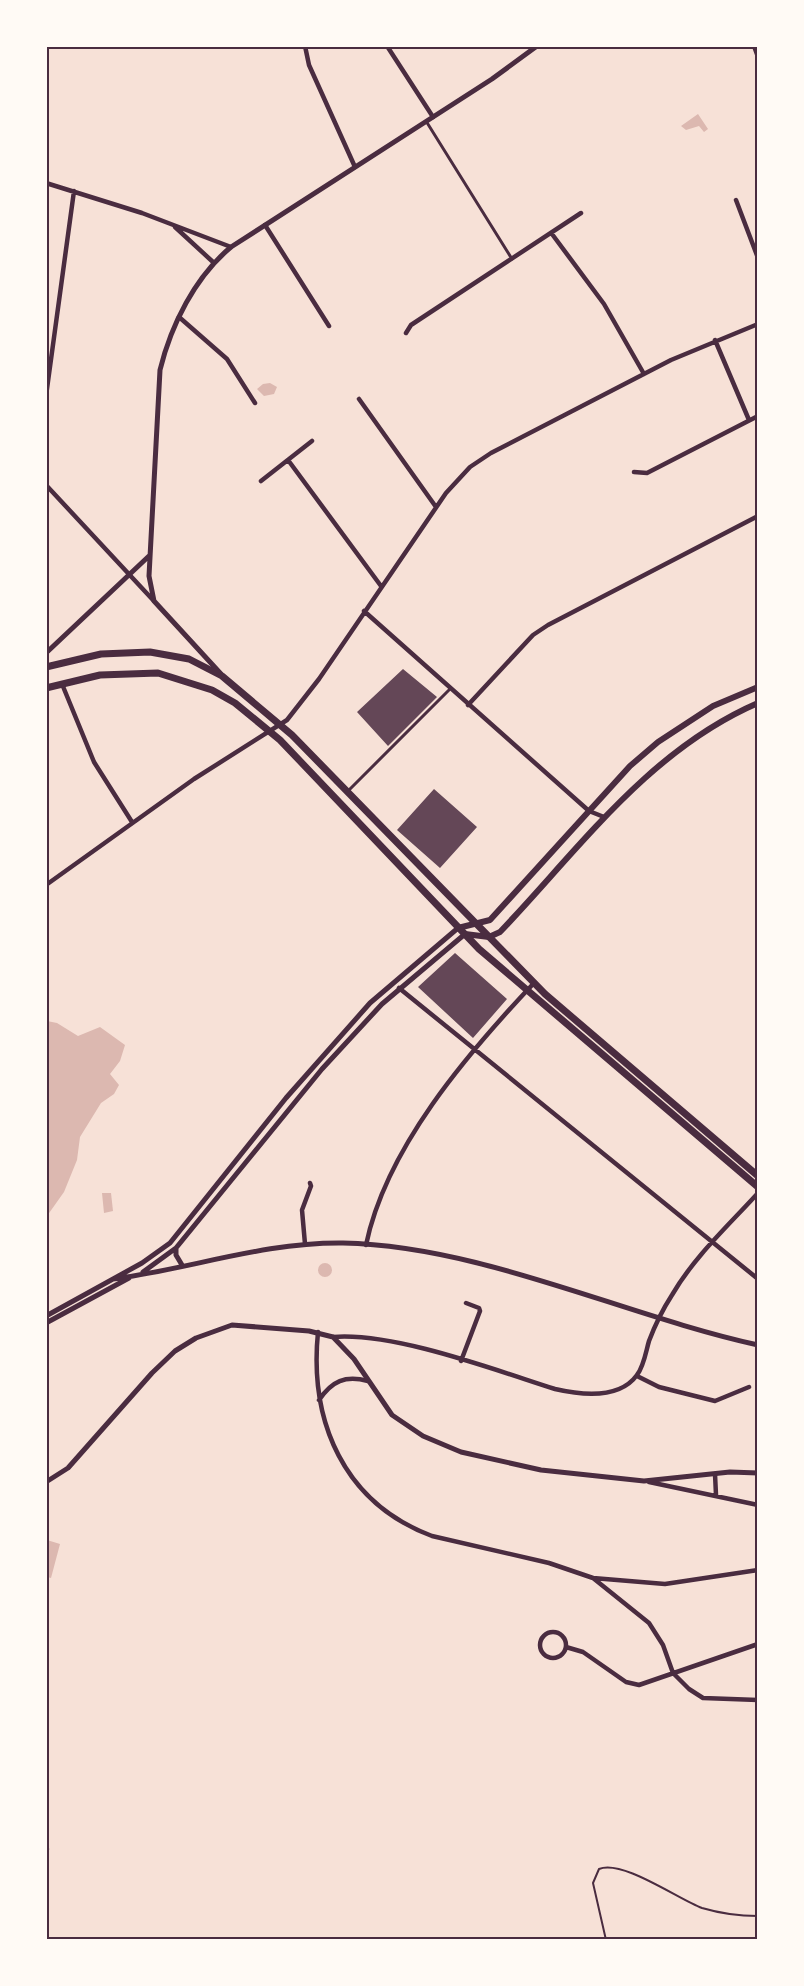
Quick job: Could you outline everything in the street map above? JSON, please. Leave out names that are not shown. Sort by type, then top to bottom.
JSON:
[{"type":"main road","points":[[46,667],[101,654],[150,652],[189,659],[222,676],[281,725],[534,983],[758,1176]]},
{"type":"main road","points":[[46,688],[100,675],[158,673],[212,690],[235,703],[271,732],[458,928],[527,990],[758,1187]]},
{"type":"main road","points":[[458,928],[490,920],[630,766],[658,742],[713,706],[758,687]]},
{"type":"main road","points":[[465,934],[489,937],[500,932],[644,777],[670,755],[720,721],[758,703]]},
{"type":"street","points":[[305,46],[309,64],[355,167]]},
{"type":"street","points":[[387,46],[433,117]]},
{"type":"street","points":[[154,601],[149,576],[149,556],[160,370],[180,317],[213,262],[231,247],[433,117],[537,46]]},
{"type":"street","points":[[754,46],[758,57]]},
{"type":"street","points":[[426,121],[512,259]]},
{"type":"street","points":[[46,183],[173,225],[231,247]]},
{"type":"street","points":[[46,396],[74,191]]},
{"type":"street","points":[[736,200],[758,258]]},
{"type":"street","points":[[406,333],[411,325],[552,234],[580,213]]},
{"type":"street","points":[[173,225],[213,262]]},
{"type":"street","points":[[265,225],[328,326]]},
{"type":"street","points":[[552,234],[604,304],[644,374]]},
{"type":"street","points":[[180,317],[227,359],[255,403]]},
{"type":"street","points":[[46,885],[132,822],[209,769],[271,732],[293,714],[436,507],[470,467],[491,453],[644,374],[715,340],[758,324]]},
{"type":"street","points":[[715,340],[749,420]]},
{"type":"street","points":[[359,399],[436,507]]},
{"type":"street","points":[[634,472],[647,473],[758,416]]},
{"type":"street","points":[[261,481],[312,441]]},
{"type":"street","points":[[288,460],[381,586]]},
{"type":"street","points":[[46,485],[222,676]]},
{"type":"street","points":[[468,705],[533,635],[548,625],[758,516]]},
{"type":"street","points":[[46,653],[149,556]]},
{"type":"street","points":[[363,611],[590,812],[607,817]]},
{"type":"street","points":[[62,684],[94,762],[132,822]]},
{"type":"street","points":[[348,791],[450,689]]},
{"type":"street","points":[[46,1316],[113,1279],[170,1243],[286,1098],[370,1003],[458,928]]},
{"type":"street","points":[[46,1323],[156,1265],[176,1248],[322,1070],[399,988],[465,934]]},
{"type":"street","points":[[366,1245],[372,1215],[383,1187],[412,1135],[436,1098],[534,983]]},
{"type":"street","points":[[399,988],[758,1279]]},
{"type":"street","points":[[305,1244],[302,1210],[311,1186],[310,1183]]},
{"type":"street","points":[[46,1482],[68,1468],[152,1373],[175,1352],[196,1338],[232,1325],[318,1332],[333,1337],[362,1337],[403,1344],[580,1395],[600,1395],[621,1387],[637,1376],[658,1320],[687,1273],[758,1193]]},
{"type":"street","points":[[113,1279],[305,1244],[366,1245],[466,1260],[658,1320],[758,1345]]},
{"type":"street","points":[[176,1248],[182,1266]]},
{"type":"street","points":[[461,1361],[480,1311],[479,1308],[466,1303]]},
{"type":"street","points":[[318,1332],[316,1377],[321,1413],[341,1459],[362,1492],[380,1508],[413,1529],[432,1536],[549,1563],[593,1578],[665,1584],[758,1570]]},
{"type":"street","points":[[333,1337],[345,1347],[392,1415],[408,1428],[461,1452],[541,1470],[644,1481],[758,1505]]},
{"type":"street","points":[[637,1376],[659,1387],[715,1401],[749,1387]]},
{"type":"street","points":[[319,1400],[328,1387],[339,1380],[353,1377],[368,1381]]},
{"type":"street","points":[[644,1481],[715,1474],[758,1473]]},
{"type":"street","points":[[715,1474],[716,1495]]},
{"type":"street","points":[[593,1578],[649,1623],[663,1645],[673,1673],[689,1689],[703,1698],[758,1700]]},
{"type":"street","points":[[555,1631],[563,1635],[566,1647],[562,1655],[549,1658],[542,1652],[540,1644],[546,1633],[555,1631]]},
{"type":"street","points":[[566,1647],[598,1660],[634,1685],[645,1685],[758,1644]]},
{"type":"lane","points":[[606,1940],[593,1883],[599,1869],[606,1866],[626,1872],[703,1908],[758,1916]]},
{"type":"shaded area","points":[[698,114],[708,129],[704,132],[699,126],[686,130],[681,126]]},
{"type":"shaded area","points":[[270,383],[277,387],[274,394],[264,396],[257,389],[263,384]]},
{"type":"shaded area","points":[[47,1021],[57,1023],[78,1036],[100,1027],[125,1045],[120,1061],[110,1074],[119,1085],[114,1094],[101,1103],[80,1137],[77,1160],[64,1192],[47,1216]]},
{"type":"shaded area","points":[[102,1193],[111,1193],[113,1211],[104,1213]]},
{"type":"shaded area","points":[[325,1263],[330,1265],[332,1270],[330,1275],[325,1277],[320,1275],[318,1270],[320,1265]]},
{"type":"shaded area","points":[[47,1540],[60,1544],[51,1578],[47,1577]]},
{"type":"building","points":[[403,669],[437,697],[388,746],[357,712]]},
{"type":"building","points":[[434,789],[477,827],[440,868],[397,830]]},
{"type":"building","points":[[455,953],[507,999],[473,1038],[418,987]]}]
